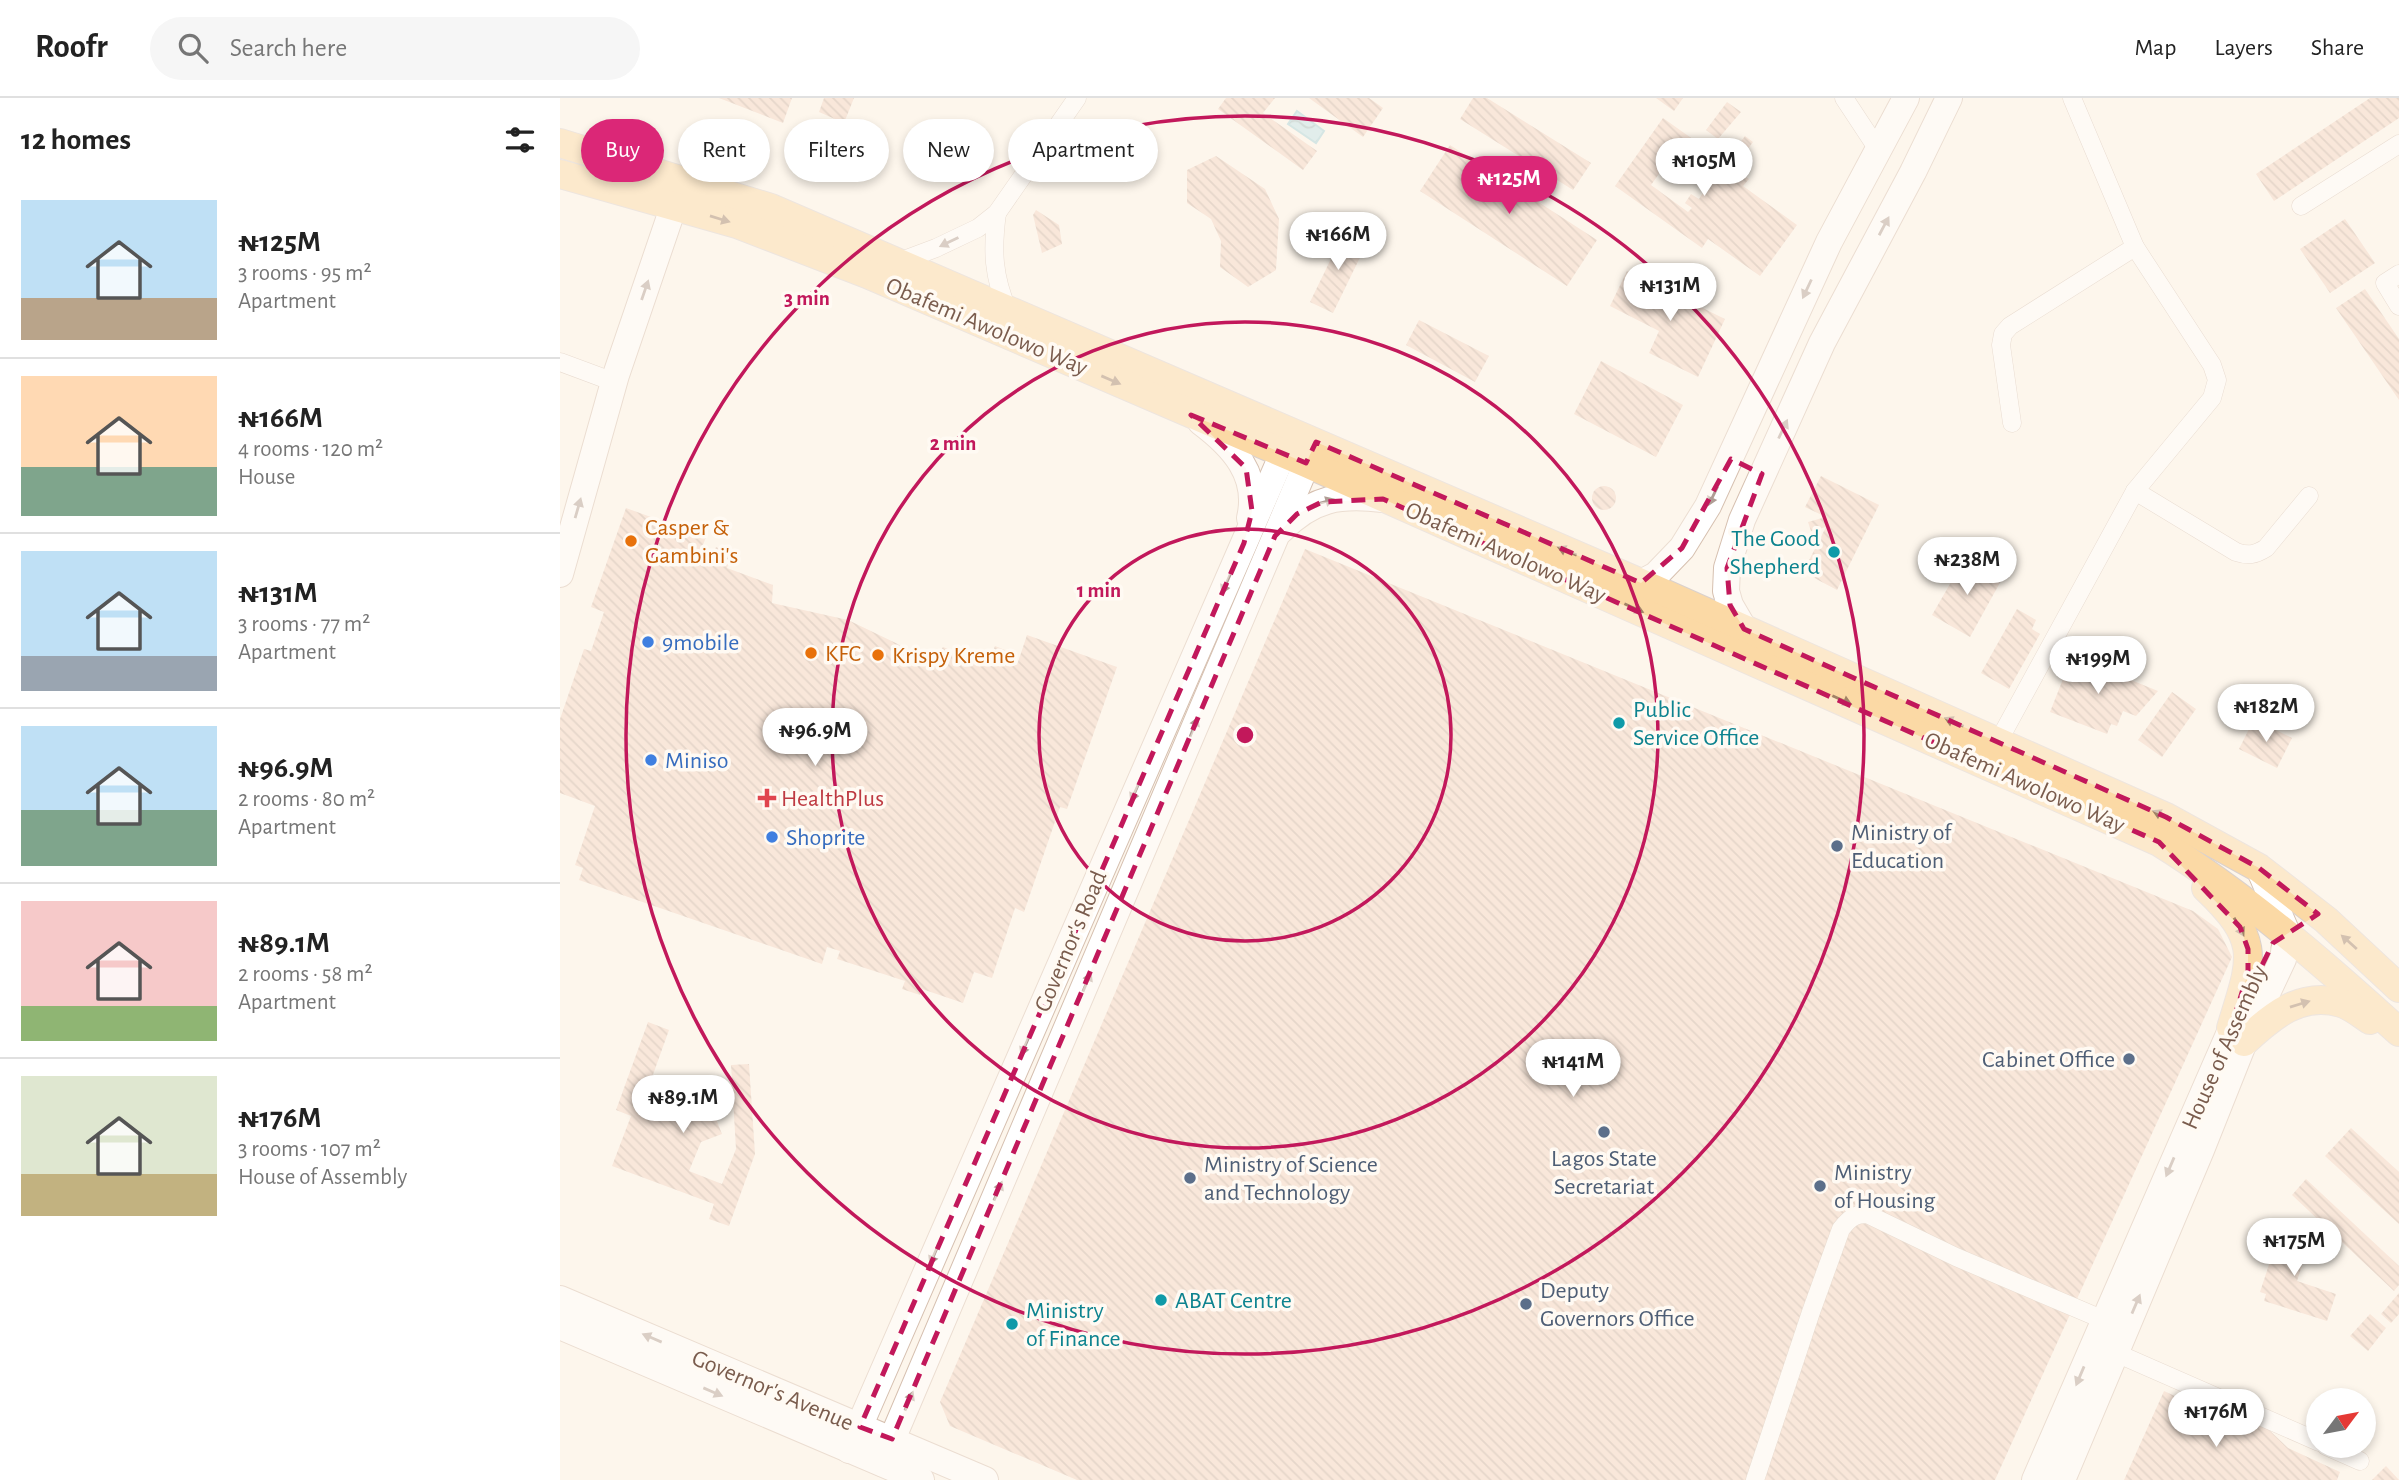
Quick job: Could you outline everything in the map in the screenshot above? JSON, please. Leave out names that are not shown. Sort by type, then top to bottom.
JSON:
[{"type":"main road","name":"Obafemi Awolowo Way","points":[[560,143],[771,208],[1007,311],[1299,447],[1641,583],[2166,817],[2259,868],[2318,914],[2399,988]]},
{"type":"main road","name":"Obafemi Awolowo Way","points":[[560,173],[737,224],[867,274],[1191,415],[1299,447],[1383,499],[2159,842],[2236,893],[2287,933],[2399,1032]]},
{"type":"main road","points":[[2159,842],[2227,908],[2240,927],[2249,949],[2238,1035]]},
{"type":"main road","points":[[2238,1035],[2301,1001],[2321,999],[2343,1003],[2371,1021],[2399,1045]]},
{"type":"street","points":[[896,263],[978,228],[997,213],[1077,98]]},
{"type":"street","points":[[1844,98],[1879,151]]},
{"type":"street","points":[[1641,583],[1656,575],[1682,548],[1703,515],[1829,242],[1906,98]]},
{"type":"street","points":[[1744,629],[1730,605],[1726,591],[1727,568],[1742,520],[1822,343],[1913,173],[1948,98]]},
{"type":"street","points":[[1998,742],[2135,491],[2212,398],[2217,380],[2212,365],[2135,247],[2072,98]]},
{"type":"street","points":[[2301,206],[2399,144]]},
{"type":"street","points":[[560,574],[614,382],[674,205]]},
{"type":"street","points":[[997,213],[993,244],[994,263],[999,291],[1007,311]]},
{"type":"street","points":[[2012,423],[2001,345],[2003,334],[2010,326],[2135,247]]},
{"type":"street","points":[[2399,274],[2385,283],[2399,306]]},
{"type":"street","points":[[560,362],[614,382]]},
{"type":"street","points":[[1191,415],[1220,436],[1246,468],[1251,488],[1252,511],[1244,543]]},
{"type":"street","name":"Governor's Road","points":[[887,1451],[1275,536],[1299,447]]},
{"type":"street","name":"Governor's Road","points":[[855,1439],[1244,543],[1299,447]]},
{"type":"street","points":[[1731,459],[1762,474]]},
{"type":"street","points":[[2135,491],[2244,555],[2256,554],[2266,548],[2309,496]]},
{"type":"street","points":[[1275,536],[1297,514],[1322,502],[1346,496],[1383,499]]},
{"type":"street","points":[[2259,868],[2287,933],[2304,918],[2318,914]]},
{"type":"street","name":"House of Assembly","points":[[2035,1480],[2104,1320],[2238,1035],[2283,959],[2287,933]]},
{"type":"street","name":"House of Assembly","points":[[2062,1480],[2201,1150],[2238,1035]]},
{"type":"street","points":[[1755,1480],[1838,1239],[1848,1219],[1857,1214],[1867,1214],[1956,1257],[2104,1320]]},
{"type":"street","name":"Governor's Avenue","points":[[560,1299],[855,1439]]},
{"type":"street","name":"Governor's Avenue","points":[[560,1326],[887,1451],[985,1480]]},
{"type":"street","points":[[2116,1353],[2306,1437]]},
{"type":"street","name":"Governor's Avenue","points":[[887,1451],[921,1480]]},
{"type":"street","points":[[2354,1458],[2361,1461]]},
{"type":"highlighted area","points":[[1191,415],[1306,463],[1316,442],[1641,583],[1682,548],[1731,459],[1762,474],[1727,568],[1730,605],[1744,629],[2166,817],[2259,868],[2318,914],[2273,943],[2231,1028],[2248,973],[2248,949],[2240,927],[2159,842],[1383,499],[1322,502],[1297,514],[1275,536],[892,1439],[860,1427],[1244,543],[1252,511],[1246,468]]},
{"type":"water","points":[[1297,111],[1324,131],[1316,143],[1288,124]]},
{"type":"building","points":[[719,98],[792,98],[783,123]]},
{"type":"building","points":[[824,98],[854,98],[846,119],[835,119],[819,112]]},
{"type":"building","points":[[1226,98],[1275,98],[1263,113],[1317,151],[1303,170],[1218,109]]},
{"type":"building","points":[[1309,98],[1369,98],[1383,108],[1363,137]]},
{"type":"building","points":[[1473,98],[1487,98],[1591,163],[1573,190],[1460,119]]},
{"type":"building","points":[[1656,98],[1683,98],[1674,111]]},
{"type":"building","points":[[2370,98],[2399,98],[2399,118],[2274,201],[2256,174]]},
{"type":"building","points":[[1727,102],[1741,112],[1718,139],[1706,130]]},
{"type":"building","points":[[1663,118],[1749,179],[1743,186],[1797,225],[1760,276],[1708,239],[1702,248],[1615,186]],"holes":[[[1677,149],[1715,177],[1711,181],[1704,176],[1697,185],[1704,191],[1699,199],[1691,194],[1685,203],[1692,208],[1688,212],[1651,185]]]},
{"type":"building","points":[[1745,136],[1753,142],[1741,158],[1733,152]]},
{"type":"building","points":[[1450,145],[1597,240],[1567,286],[1420,191]]},
{"type":"building","points":[[1216,156],[1265,189],[1279,219],[1276,270],[1248,287],[1220,267],[1221,241],[1211,219],[1187,203],[1187,170]]},
{"type":"building","points":[[1036,210],[1059,225],[1062,244],[1042,253],[1033,215]]},
{"type":"building","points":[[2345,219],[2375,263],[2330,293],[2300,249]]},
{"type":"building","points":[[1344,232],[1367,243],[1333,313],[1310,302]]},
{"type":"building","points":[[1627,271],[1725,319],[1698,377],[1649,353],[1659,331],[1610,306]]},
{"type":"building","points":[[2365,289],[2399,339],[2399,400],[2336,308]]},
{"type":"building","points":[[1419,320],[1489,356],[1475,382],[1406,345]]},
{"type":"building","points":[[1601,361],[1683,405],[1656,457],[1574,414]]},
{"type":"building","name":"The Good Shepherd","points":[[1821,476],[1879,505],[1837,590],[1803,572],[1826,527],[1811,531],[1808,522],[1826,517],[1805,507]]},
{"type":"building","points":[[1604,486],[1615,493],[1616,498],[1609,509],[1604,510],[1593,503],[1592,498],[1599,487]]},
{"type":"building","points":[[626,508],[706,537],[700,553],[712,558],[716,547],[732,553],[727,568],[773,585],[772,603],[848,620],[933,661],[943,647],[988,664],[995,646],[1010,652],[1007,661],[1017,665],[1027,635],[1117,667],[1067,809],[1060,807],[1024,912],[1015,908],[992,978],[974,972],[963,1003],[922,989],[920,995],[902,989],[905,981],[837,959],[840,951],[827,947],[822,964],[579,880],[583,868],[575,865],[595,806],[560,793],[560,719],[584,649],[591,651],[604,612],[591,607]]},
{"type":"building","name":"Lagos State Secretariat","points":[[1305,549],[2193,911],[2218,929],[2232,957],[1995,1480],[1077,1480],[950,1426],[940,1402]]},
{"type":"building","points":[[1965,558],[2002,579],[1970,637],[1932,615]]},
{"type":"building","points":[[2017,609],[2036,620],[2032,629],[2040,634],[2009,689],[1981,673]]},
{"type":"building","points":[[2072,656],[2158,691],[2136,716],[2123,711],[2117,726],[2111,724],[2107,734],[2050,712]]},
{"type":"building","points":[[2172,692],[2196,709],[2162,757],[2138,740]]},
{"type":"building","points":[[2254,719],[2292,738],[2277,768],[2239,749]]},
{"type":"building","points":[[648,1022],[669,1030],[641,1108],[688,1126],[695,1107],[714,1114],[722,1134],[701,1142],[689,1171],[722,1184],[736,1149],[731,1065],[749,1064],[755,1154],[729,1226],[709,1219],[714,1204],[612,1166],[631,1116],[616,1110]]},
{"type":"building","points":[[2351,1128],[2399,1172],[2399,1224],[2325,1156]]},
{"type":"building","points":[[2306,1179],[2399,1266],[2399,1285],[2394,1291],[2292,1195]]},
{"type":"building","points":[[2282,1225],[2312,1234],[2297,1281],[2336,1294],[2327,1321],[2264,1301],[2266,1294],[2260,1292]]},
{"type":"building","points":[[2399,1293],[2399,1314],[2391,1323],[2381,1314]]},
{"type":"building","points":[[2370,1314],[2386,1328],[2368,1351],[2350,1336]]},
{"type":"building","points":[[2164,1391],[2218,1416],[2251,1419],[2265,1426],[2288,1448],[2340,1472],[2337,1480],[2124,1480]]},
{"type":"building","points":[[2386,1466],[2399,1480],[2372,1480]]},
{"type":"place","name":"Casper & Gambini's","points":[[631,541]]},
{"type":"place","name":"The Good Shepherd","points":[[1834,552]]},
{"type":"place","name":"9mobile","points":[[648,642]]},
{"type":"place","name":"KFC","points":[[811,653]]},
{"type":"place","name":"Krispy Kreme","points":[[878,655]]},
{"type":"place","name":"Public Service Office","points":[[1619,723]]},
{"type":"place","name":"Miniso","points":[[651,760]]},
{"type":"place","name":"HealthPlus","points":[[767,798]]},
{"type":"place","name":"Shoprite","points":[[772,837]]},
{"type":"place","name":"Ministry of Education","points":[[1837,846]]},
{"type":"place","name":"Cabinet Office","points":[[2129,1059]]},
{"type":"place","name":"Lagos State Secretariat","points":[[1604,1132]]},
{"type":"place","name":"Ministry of Science and Technology","points":[[1190,1178]]},
{"type":"place","name":"Ministry of Housing","points":[[1820,1186]]},
{"type":"place","name":"ABAT Centre","points":[[1161,1300]]},
{"type":"place","name":"Deputy Governors Office","points":[[1526,1304]]},
{"type":"place","name":"Ministry of Finance","points":[[1012,1324]]}]
